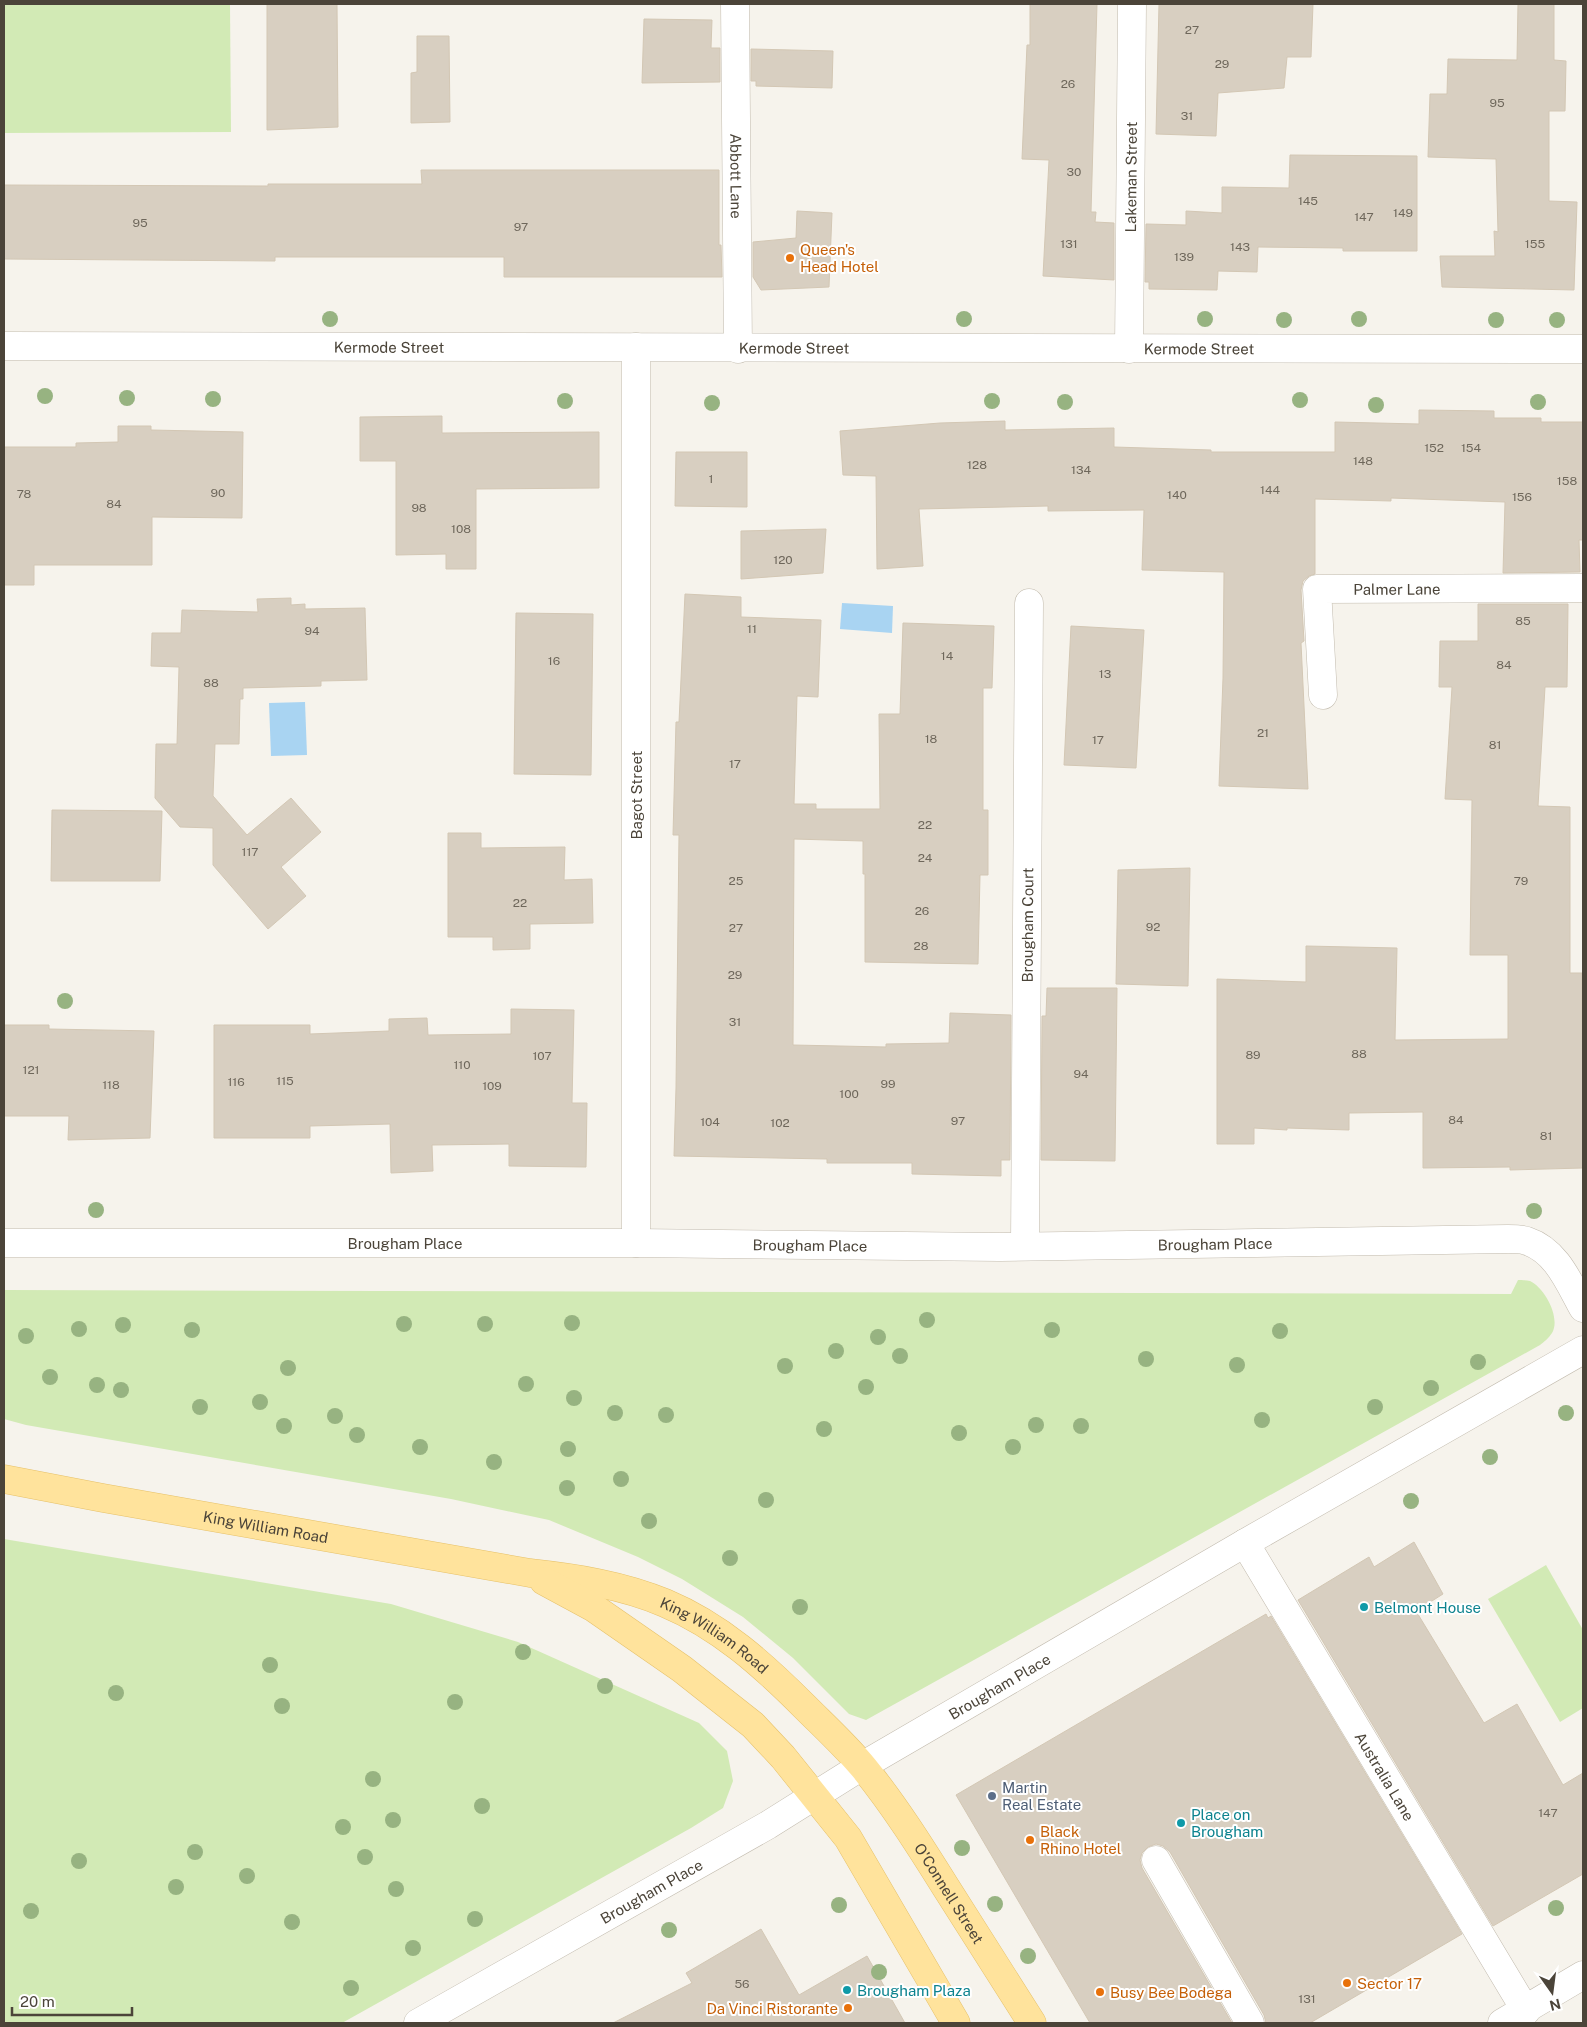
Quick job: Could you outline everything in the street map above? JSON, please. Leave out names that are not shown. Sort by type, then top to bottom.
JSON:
[{"type":"main road","name":"King William Road","points":[[4,1479],[530,1573],[571,1577],[624,1589],[666,1603],[690,1615],[746,1651],[782,1684],[862,1766]]},
{"type":"main road","name":"King William Road","points":[[530,1573],[594,1608],[642,1640],[719,1697],[771,1744],[816,1795]]},
{"type":"main road","name":"O'Connell Street","points":[[862,1766],[907,1826],[1032,2023]]},
{"type":"main road","points":[[816,1795],[848,1838],[956,2023]]},
{"type":"street","name":"Abbott Lane","points":[[735,4],[738,349]]},
{"type":"street","name":"Lakeman Street","points":[[1129,349],[1132,4]]},
{"type":"street","name":"Kermode Street","points":[[4,346],[636,347],[738,349],[1583,349]]},
{"type":"street","name":"Bagot Street","points":[[636,347],[636,1243]]},
{"type":"street","name":"Palmer Lane","points":[[1323,695],[1317,589],[1583,588]]},
{"type":"street","name":"Brougham Court","points":[[1025,1246],[1029,603]]},
{"type":"street","name":"Brougham Place","points":[[4,1243],[636,1243],[1000,1247],[1480,1239],[1527,1240],[1544,1249],[1559,1264],[1583,1308]]},
{"type":"street","name":"Brougham Place","points":[[418,2023],[768,1825],[862,1766],[1245,1543],[1583,1350]]},
{"type":"street","name":"Australia Lane","points":[[1245,1543],[1526,2011]]},
{"type":"street","points":[[1156,1860],[1250,2023]]},
{"type":"street","points":[[1502,2023],[1526,2011],[1583,1975]]},
{"type":"green space","points":[[4,4],[230,4],[231,132],[4,133]]},
{"type":"green space","points":[[1518,1280],[1530,1281],[1536,1285],[1546,1297],[1553,1312],[1554,1327],[1552,1333],[1540,1345],[866,1720],[849,1714],[793,1658],[743,1617],[682,1579],[638,1557],[549,1520],[451,1499],[26,1425],[4,1419],[4,1290],[1511,1294]]},
{"type":"green space","points":[[4,1539],[391,1604],[518,1642],[699,1723],[727,1751],[733,1781],[723,1808],[691,1828],[342,2023],[4,2023]]},
{"type":"green space","points":[[1546,1565],[1583,1630],[1583,1708],[1560,1722],[1488,1599]]},
{"type":"water","points":[[842,603],[893,606],[892,633],[840,629]]},
{"type":"water","points":[[305,702],[307,755],[271,756],[269,703]]},
{"type":"building","points":[[267,4],[337,4],[338,127],[267,130]]},
{"type":"building","points":[[1030,4],[1097,4],[1091,212],[1096,212],[1095,222],[1114,223],[1114,280],[1043,276],[1049,160],[1022,159],[1027,45],[1030,45]]},
{"type":"building","points":[[1159,4],[1313,4],[1311,57],[1287,57],[1284,88],[1218,93],[1216,136],[1156,134]]},
{"type":"building","points":[[1518,4],[1554,4],[1554,60],[1566,61],[1565,111],[1549,111],[1549,201],[1577,202],[1574,290],[1442,287],[1440,256],[1495,256],[1494,231],[1498,232],[1496,159],[1428,157],[1430,94],[1447,94],[1448,59],[1517,60]]},
{"type":"building","points":[[644,19],[712,20],[711,48],[720,48],[720,82],[642,83]]},
{"type":"building","points":[[417,36],[449,36],[450,122],[411,123],[411,73],[417,72]]},
{"type":"building","points":[[751,49],[833,51],[832,88],[756,86],[756,81],[751,81]]},
{"type":"building","points":[[1290,155],[1417,156],[1417,251],[1343,251],[1343,248],[1258,247],[1257,272],[1218,271],[1217,290],[1149,289],[1149,282],[1145,282],[1146,224],[1186,225],[1186,211],[1222,213],[1222,187],[1289,188]]},
{"type":"building","points":[[421,170],[719,170],[719,245],[721,245],[722,277],[504,277],[504,257],[275,257],[275,261],[4,259],[4,185],[268,186],[268,184],[422,184]]},
{"type":"building","name":"Queen's Head Hotel","points":[[797,211],[832,213],[829,287],[761,290],[753,277],[753,242],[796,238]]},
{"type":"building","points":[[1419,410],[1494,411],[1494,418],[1541,418],[1541,422],[1583,422],[1583,540],[1579,540],[1580,572],[1503,573],[1505,502],[1391,498],[1391,501],[1315,499],[1315,574],[1303,581],[1301,590],[1304,641],[1301,643],[1308,789],[1219,786],[1224,572],[1142,570],[1144,510],[1048,511],[1048,506],[919,509],[923,566],[877,569],[876,476],[843,475],[840,431],[940,423],[1005,421],[1005,430],[1114,428],[1114,447],[1211,450],[1211,452],[1335,452],[1335,422],[1419,424]]},
{"type":"building","points":[[442,416],[442,433],[599,432],[599,488],[476,489],[476,569],[446,569],[446,554],[396,555],[396,461],[360,461],[360,417]]},
{"type":"building","points":[[118,426],[151,426],[151,430],[243,432],[242,518],[152,517],[152,565],[34,565],[34,585],[4,585],[4,447],[76,447],[76,443],[118,442]]},
{"type":"building","points":[[676,452],[747,452],[747,507],[675,506]]},
{"type":"building","points":[[826,529],[823,573],[741,579],[741,531]]},
{"type":"building","points":[[685,594],[741,597],[741,617],[821,620],[818,697],[797,696],[794,804],[816,804],[816,809],[880,809],[879,714],[900,714],[903,623],[994,626],[992,688],[983,688],[983,810],[988,810],[988,875],[980,875],[978,964],[865,962],[863,841],[794,839],[793,1045],[886,1047],[886,1044],[949,1043],[950,1013],[1011,1015],[1010,1160],[1001,1160],[1001,1176],[912,1174],[912,1163],[827,1163],[827,1159],[674,1156],[679,835],[673,835],[676,722],[679,722]]},
{"type":"building","points":[[291,598],[291,605],[305,604],[305,609],[365,608],[367,680],[321,681],[321,686],[243,688],[243,699],[240,699],[239,744],[215,744],[213,796],[247,835],[291,798],[321,832],[281,867],[306,896],[268,929],[213,865],[213,828],[180,827],[155,798],[156,744],[177,744],[179,667],[151,666],[152,633],[181,633],[182,610],[258,612],[257,599]]},
{"type":"building","points":[[1478,604],[1568,604],[1567,687],[1545,687],[1538,806],[1570,807],[1570,973],[1582,973],[1583,1168],[1510,1170],[1510,1167],[1423,1168],[1423,1112],[1349,1113],[1349,1130],[1254,1128],[1254,1144],[1217,1144],[1217,979],[1306,982],[1306,946],[1397,948],[1395,1040],[1508,1039],[1508,955],[1470,955],[1472,800],[1445,799],[1452,687],[1439,687],[1440,641],[1478,641]]},
{"type":"building","points":[[516,613],[593,614],[591,775],[514,774]]},
{"type":"building","points":[[1071,626],[1144,630],[1136,768],[1064,765]]},
{"type":"building","points":[[52,810],[162,811],[160,881],[51,881]]},
{"type":"building","points":[[448,833],[481,833],[481,848],[565,847],[564,880],[592,879],[593,923],[530,924],[530,949],[493,950],[493,937],[448,937]]},
{"type":"building","points":[[1190,868],[1188,986],[1116,984],[1118,870]]},
{"type":"building","points":[[1047,988],[1117,988],[1115,1161],[1041,1160],[1042,1016],[1046,1016]]},
{"type":"building","points":[[511,1009],[574,1010],[572,1103],[587,1103],[586,1167],[509,1166],[509,1144],[432,1145],[433,1171],[391,1173],[390,1124],[310,1126],[310,1138],[214,1138],[214,1025],[310,1025],[310,1034],[389,1031],[389,1019],[427,1018],[428,1035],[511,1034]]},
{"type":"building","points":[[4,1025],[49,1025],[49,1029],[154,1031],[150,1138],[68,1140],[69,1116],[4,1116]]},
{"type":"building","points":[[1414,1542],[1443,1594],[1416,1611],[1484,1723],[1517,1704],[1563,1785],[1583,1773],[1583,1874],[1493,1926],[1298,1600],[1369,1557],[1374,1567]]},
{"type":"building","name":"Place on Brougham","points":[[1266,1614],[1268,1618],[1271,1616],[1462,1934],[1310,2023],[1266,2023],[1264,2015],[1170,1852],[1163,1846],[1156,1844],[1148,1847],[1142,1853],[1140,1860],[1142,1868],[1232,2023],[1090,2023],[956,1795]]},
{"type":"building","points":[[761,1929],[799,1995],[867,1956],[905,2023],[613,2023],[692,1983],[686,1973]]},
{"type":"place","name":"Queen's Head Hotel","points":[[790,258]]},
{"type":"place","name":"Belmont House","points":[[1364,1607]]},
{"type":"place","name":"Martin Real Estate","points":[[992,1796]]},
{"type":"place","name":"Place on Brougham","points":[[1181,1823]]},
{"type":"place","name":"Black Rhino Hotel","points":[[1030,1840]]},
{"type":"place","name":"Sector 17","points":[[1347,1983]]},
{"type":"place","name":"Brougham Plaza","points":[[847,1990]]},
{"type":"place","name":"Busy Bee Bodega","points":[[1100,1992]]},
{"type":"place","name":"Da Vinci Ristorante","points":[[848,2008]]}]
